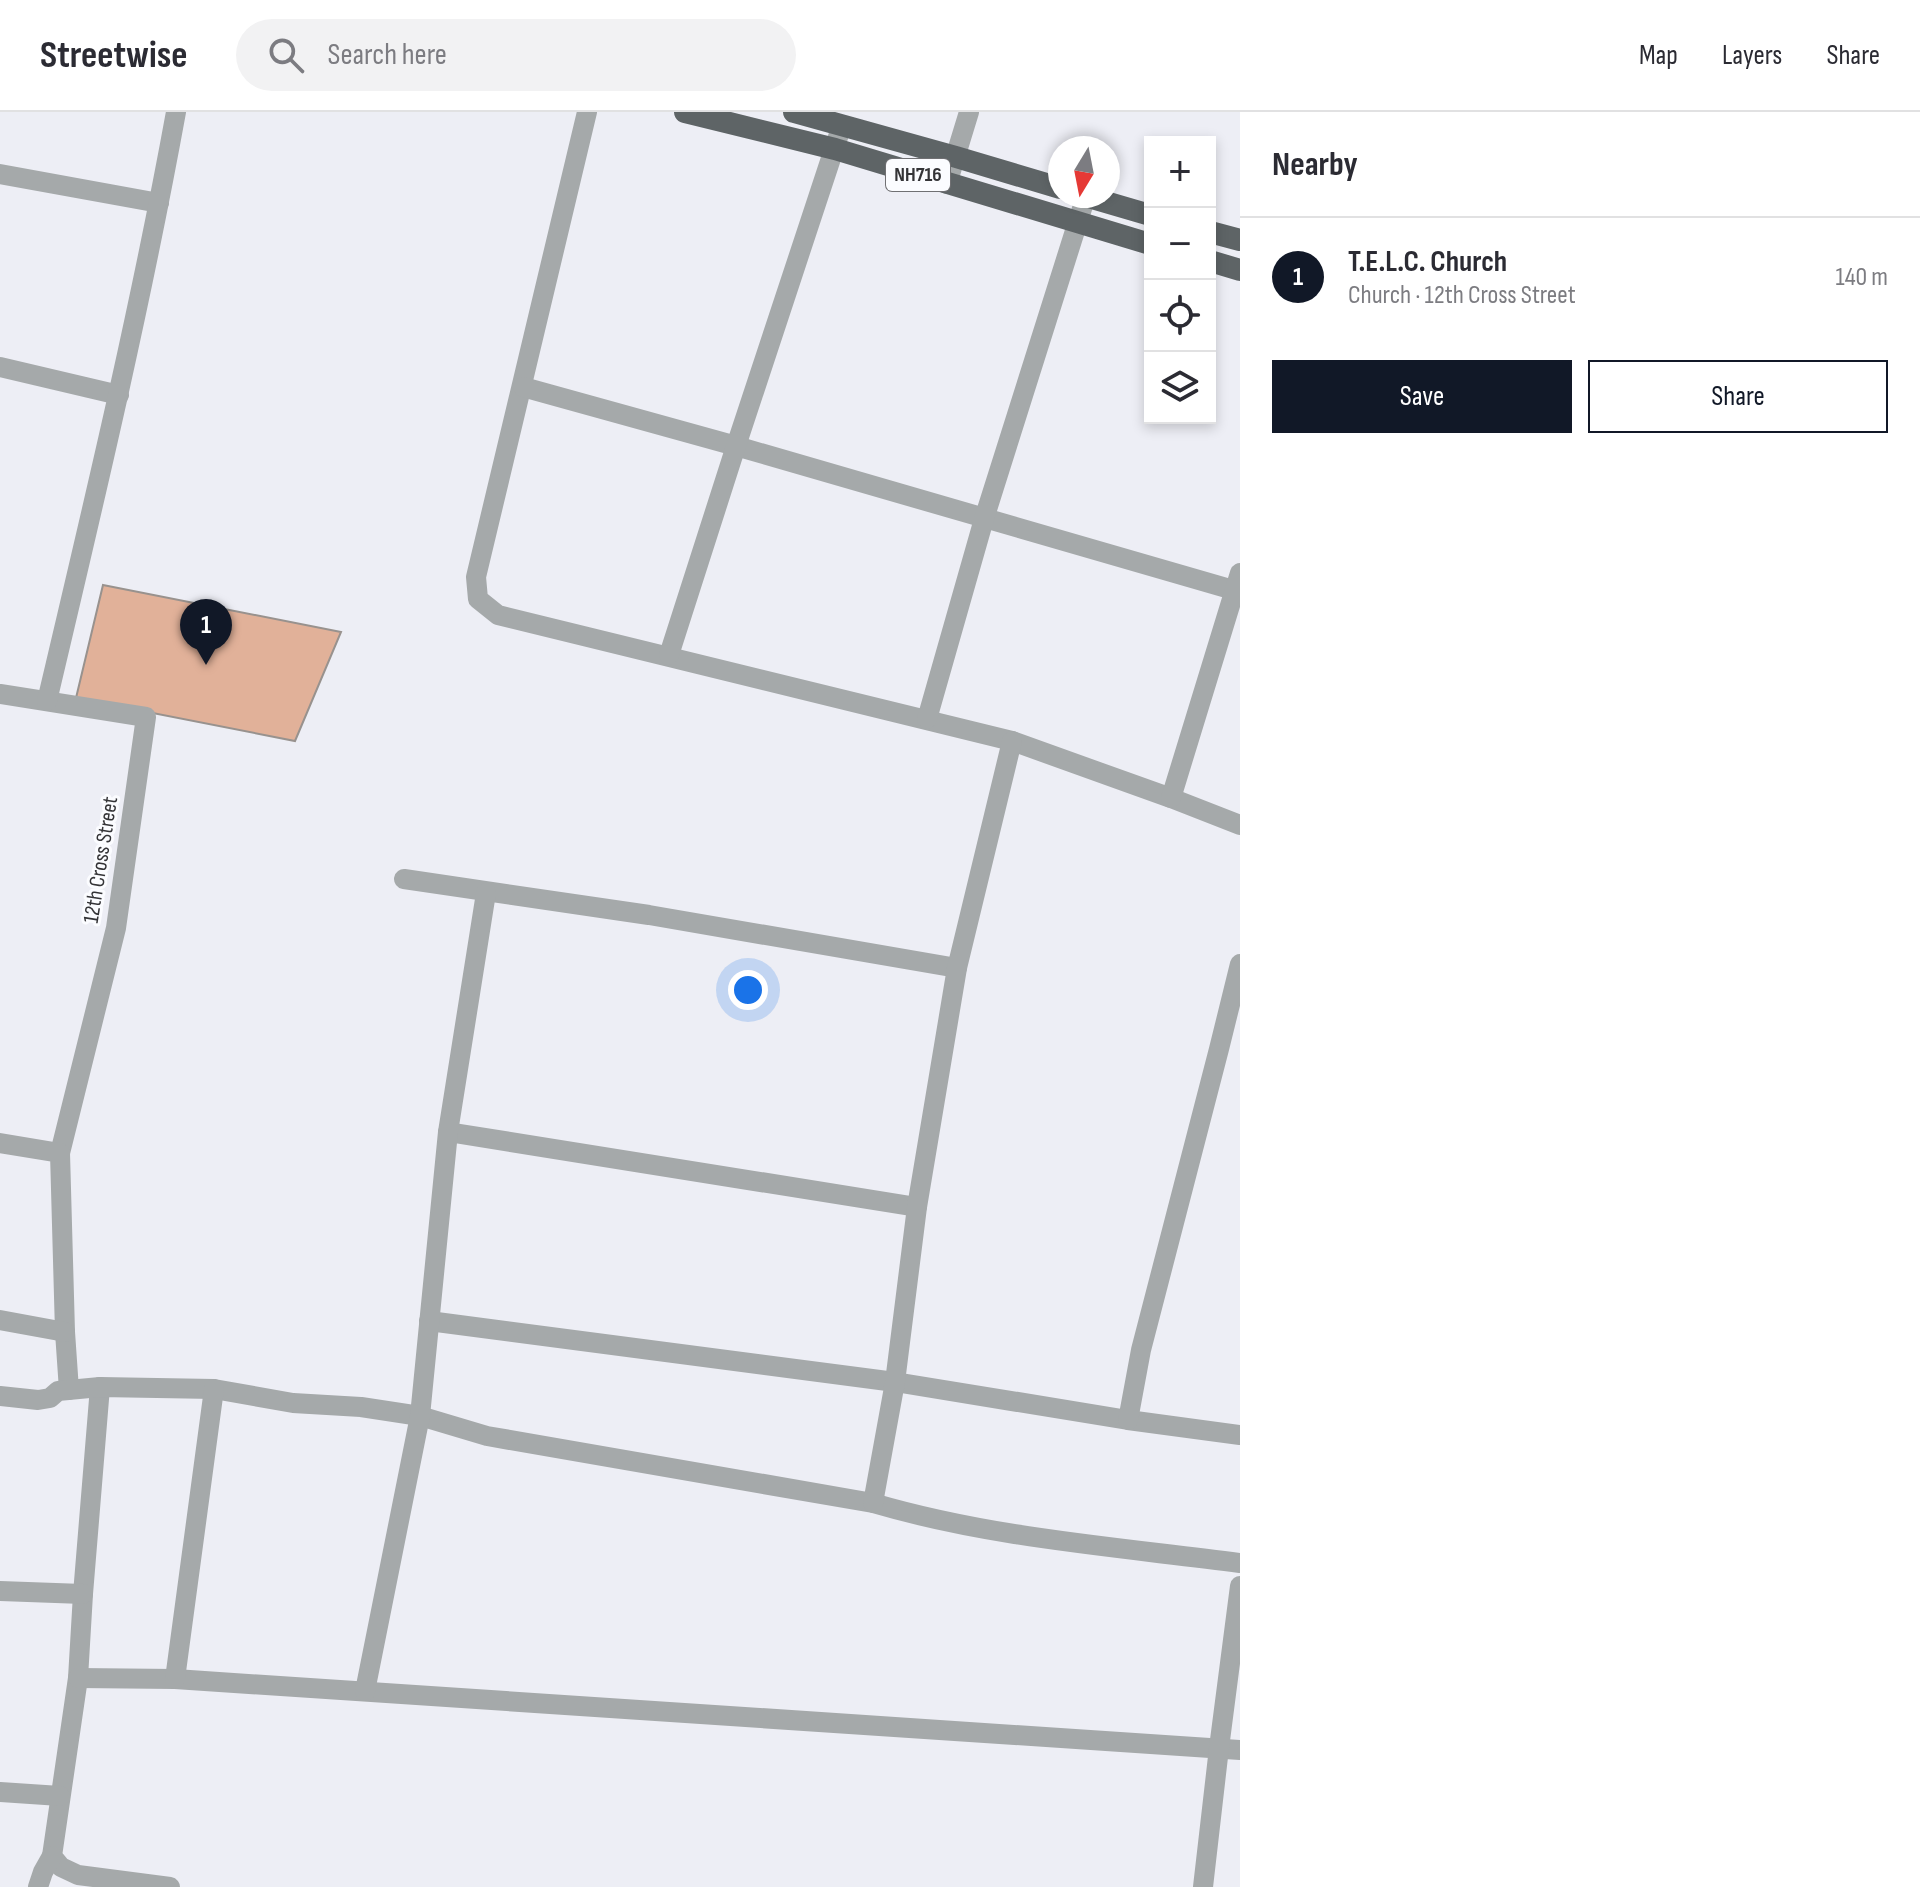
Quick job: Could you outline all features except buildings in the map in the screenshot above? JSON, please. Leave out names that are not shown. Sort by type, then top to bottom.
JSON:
[{"type":"highway","name":"NH716","points":[[685,112],[835,149],[1144,242]]},
{"type":"highway","name":"NH716","points":[[794,112],[1048,184]]},
{"type":"highway","points":[[1120,206],[1144,213]]},
{"type":"highway","points":[[1216,234],[1240,240]]},
{"type":"highway","points":[[1216,263],[1240,270]]},
{"type":"street","points":[[47,701],[119,395],[176,112]]},
{"type":"street","points":[[587,112],[476,577],[478,599],[498,615],[1012,741],[1240,825]]},
{"type":"street","points":[[947,184],[969,112]]},
{"type":"street","points":[[669,655],[842,125]]},
{"type":"street","points":[[0,174],[159,203]]},
{"type":"street","points":[[927,719],[984,519],[1082,208]]},
{"type":"street","points":[[0,367],[119,395]]},
{"type":"street","points":[[523,387],[984,519],[1239,585],[1171,798]]},
{"type":"street","name":"12th Cross Street","points":[[0,694],[146,717],[116,928],[60,1153]]},
{"type":"street","points":[[873,1503],[895,1382],[917,1207],[957,968],[1012,741]]},
{"type":"street","points":[[404,879],[649,915],[957,968]]},
{"type":"street","points":[[365,1691],[420,1416],[448,1132],[486,893]]},
{"type":"street","points":[[1128,1420],[1141,1350],[1240,964]]},
{"type":"street","points":[[448,1132],[917,1207]]},
{"type":"street","points":[[0,1143],[60,1153],[69,1390]]},
{"type":"street","points":[[0,1320],[65,1332]]},
{"type":"street","points":[[429,1321],[895,1382],[1240,1435]]},
{"type":"street","points":[[38,1887],[52,1856],[78,1678],[100,1387]]},
{"type":"street","points":[[0,1396],[38,1400],[50,1398],[58,1391],[100,1387],[214,1389],[293,1403],[361,1407],[420,1416],[487,1436],[873,1503],[998,1531],[1240,1563]]},
{"type":"street","points":[[175,1679],[214,1389]]},
{"type":"street","points":[[1203,1887],[1240,1586]]},
{"type":"street","points":[[0,1591],[83,1594]]},
{"type":"street","points":[[78,1678],[175,1679],[1240,1750]]},
{"type":"street","points":[[0,1792],[60,1796]]},
{"type":"street","points":[[52,1856],[61,1867],[78,1875],[170,1887]]},
{"type":"place","name":"T.E.L.C. Church","points":[[206,665]]}]
